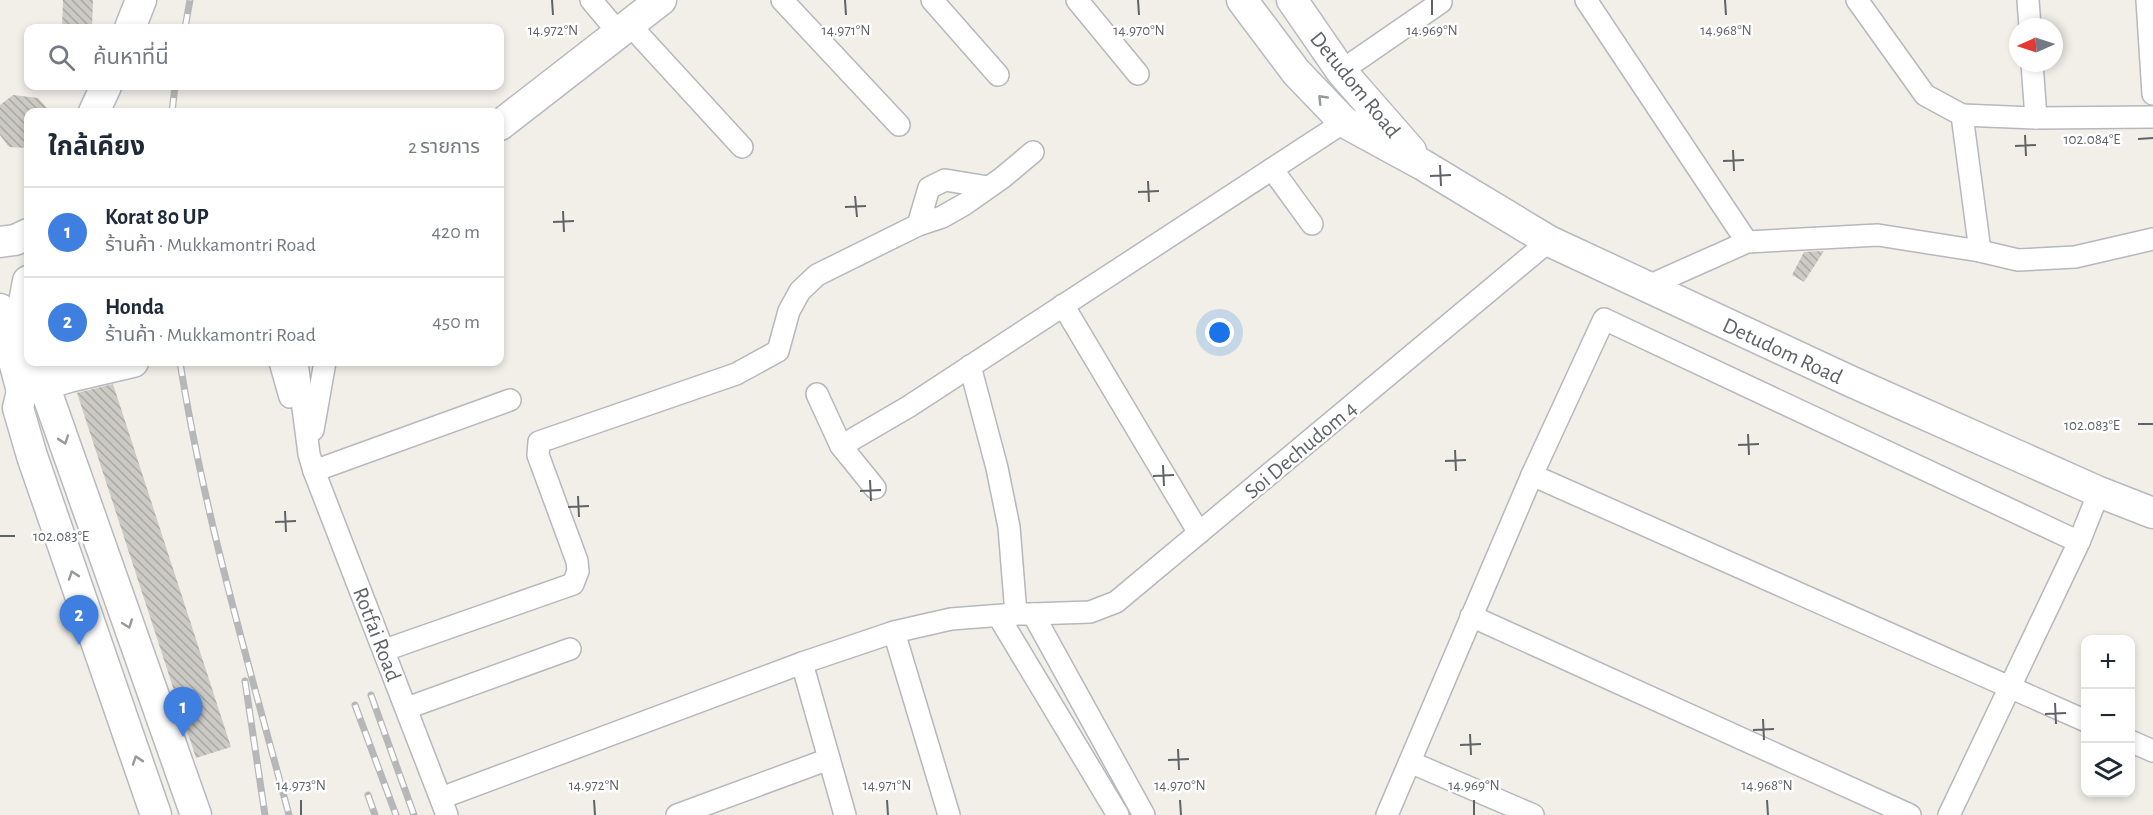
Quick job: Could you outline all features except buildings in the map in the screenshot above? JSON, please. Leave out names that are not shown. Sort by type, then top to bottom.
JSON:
[{"type":"main road","points":[[132,24],[141,0]]},
{"type":"main road","points":[[504,121],[661,0]]},
{"type":"main road","name":"Detudom Road","points":[[1242,0],[1296,72],[1344,122],[1423,165],[1549,241],[2099,492],[2153,513]]},
{"type":"main road","name":"Detudom Road","points":[[1292,0],[1341,71],[1423,165]]},
{"type":"main road","points":[[96,108],[104,90]]},
{"type":"main road","points":[[0,242],[24,236]]},
{"type":"main road","points":[[0,309],[24,366]]},
{"type":"main road","points":[[25,368],[61,366]]},
{"type":"main road","points":[[25,368],[18,408],[32,456],[156,815]]},
{"type":"main road","points":[[25,368],[196,815]]},
{"type":"street","points":[[591,0],[624,28],[742,147]]},
{"type":"street","points":[[782,0],[899,125]]},
{"type":"street","points":[[932,0],[998,75]]},
{"type":"street","points":[[1077,0],[1138,74]]},
{"type":"street","points":[[1586,0],[1747,242]]},
{"type":"street","points":[[1857,0],[1925,95],[1962,115],[2153,117]]},
{"type":"street","points":[[2028,0],[2029,18]]},
{"type":"street","points":[[2146,0],[2153,94]]},
{"type":"street","points":[[1341,71],[1442,2]]},
{"type":"street","points":[[2033,72],[2036,117]]},
{"type":"street","points":[[1962,115],[1980,251]]},
{"type":"street","points":[[841,446],[908,407],[1344,122]]},
{"type":"street","points":[[385,650],[573,584],[578,571],[578,561],[538,455],[539,442],[736,374],[778,351],[789,311],[800,291],[817,275],[966,204],[1033,152]]},
{"type":"street","points":[[1272,169],[1312,224]]},
{"type":"street","points":[[918,225],[930,188],[945,180],[987,187]]},
{"type":"street","points":[[1646,287],[1747,242],[1878,235],[1980,251],[2018,260],[2075,257],[2153,239]]},
{"type":"street","name":"Soi Dechudom 4","points":[[444,806],[802,663],[894,632],[951,619],[1090,612],[1116,602],[1549,241]]},
{"type":"street","points":[[1063,305],[1199,533]]},
{"type":"street","points":[[1387,815],[1532,475],[1604,319],[2079,542]]},
{"type":"street","name":"Rotfai Road","points":[[281,366],[302,440],[444,806]]},
{"type":"street","name":"Rotfai Road","points":[[298,366],[312,462]]},
{"type":"street","points":[[324,366],[312,462],[510,400]]},
{"type":"street","points":[[970,366],[1010,527],[1016,615],[1118,815]]},
{"type":"street","points":[[817,394],[841,446],[874,488]]},
{"type":"street","points":[[1532,475],[2081,719]]},
{"type":"street","points":[[1949,815],[2079,542],[2099,492]]},
{"type":"street","points":[[1016,615],[1144,815]]},
{"type":"street","points":[[1471,616],[1910,815]]},
{"type":"street","points":[[894,632],[949,815]]},
{"type":"street","points":[[406,708],[570,649]]},
{"type":"street","points":[[802,663],[845,815]]},
{"type":"street","points":[[2135,743],[2153,751]]},
{"type":"street","points":[[676,815],[829,759]]},
{"type":"street","points":[[1410,762],[1533,815]]},
{"type":"railway","points":[[186,24],[190,0]]},
{"type":"railway","points":[[172,108],[175,90]]},
{"type":"railway","points":[[181,366],[214,533],[289,815]]},
{"type":"railway","points":[[245,681],[265,815]]},
{"type":"railway","points":[[371,695],[414,815]]},
{"type":"railway","points":[[355,705],[396,815]]},
{"type":"railway","points":[[368,795],[375,815]]},
{"type":"place","name":"Honda","points":[[79,645]]},
{"type":"place","name":"Korat 80 UP","points":[[183,737]]}]
